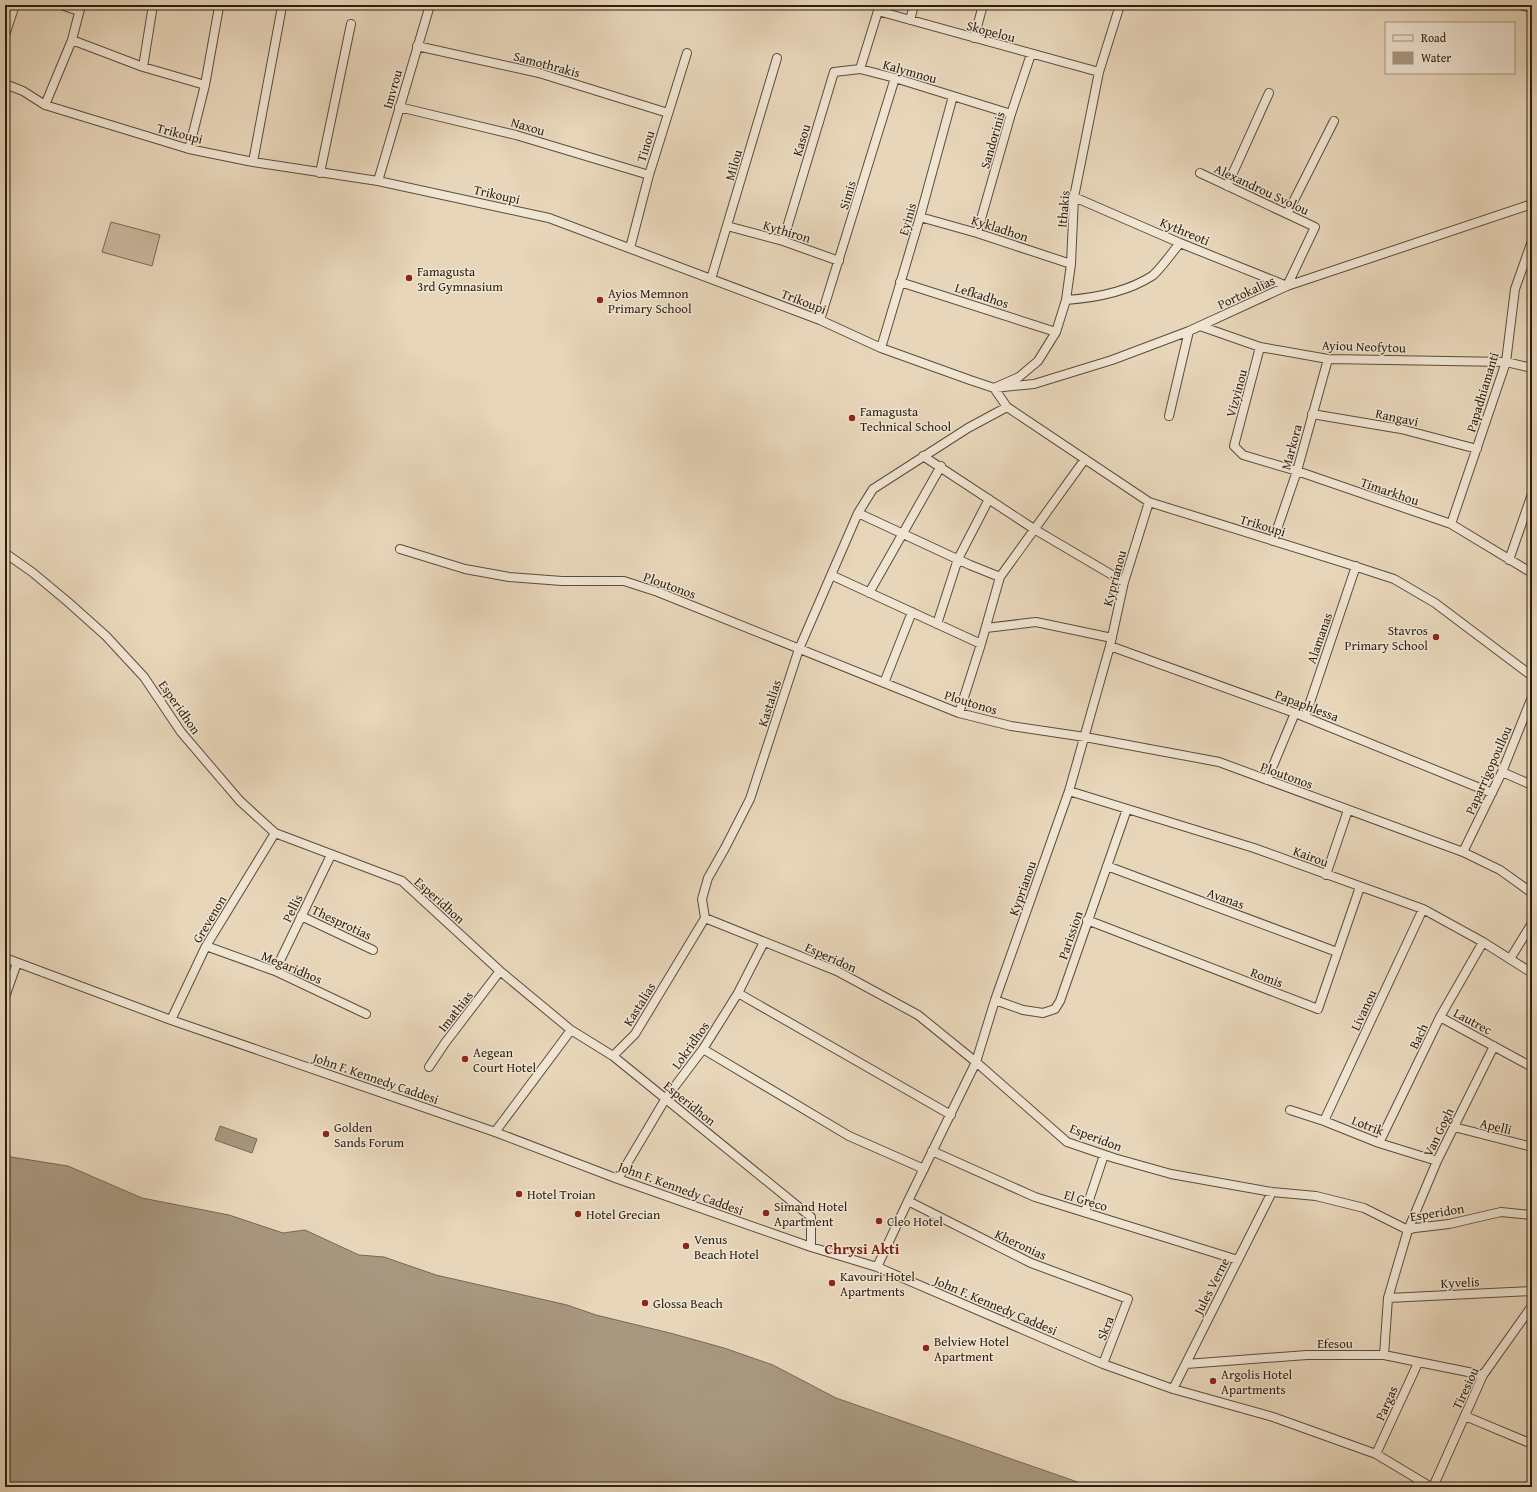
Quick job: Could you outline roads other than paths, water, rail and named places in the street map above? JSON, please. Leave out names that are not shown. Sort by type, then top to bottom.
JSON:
[{"type":"street","points":[[5,35],[15,5]]},
{"type":"street","points":[[45,105],[72,40],[80,8],[61,5]]},
{"type":"street","points":[[143,67],[153,5]]},
{"type":"street","name":"Imvrou","points":[[378,180],[430,5]]},
{"type":"street","points":[[910,20],[914,5]]},
{"type":"street","points":[[974,38],[983,5]]},
{"type":"street","name":"Ithakis","points":[[994,388],[1019,377],[1038,361],[1056,332],[1066,300],[1071,264],[1074,197],[1099,72],[1119,5]]},
{"type":"street","points":[[1520,5],[1532,8]]},
{"type":"street","points":[[189,149],[205,85],[219,7]]},
{"type":"street","name":"Skopelou","points":[[860,69],[878,11],[1099,72]]},
{"type":"street","points":[[253,162],[281,12]]},
{"type":"street","points":[[320,172],[351,24]]},
{"type":"street","points":[[72,40],[143,67],[205,85]]},
{"type":"street","name":"Samothrakis","points":[[417,46],[539,73],[668,113]]},
{"type":"street","name":"Tinou","points":[[630,248],[649,175],[687,53]]},
{"type":"street","name":"Sandorinis","points":[[977,233],[1011,114],[1031,54]]},
{"type":"street","name":"Milou","points":[[711,279],[777,58]]},
{"type":"street","name":"Kalymnou","points":[[860,69],[895,78],[1011,114]]},
{"type":"street","name":"Kasou","points":[[783,241],[834,72],[860,69]]},
{"type":"street","name":"Simis","points":[[820,320],[895,78]]},
{"type":"street","name":"Trikoupi","points":[[5,84],[22,91],[45,105],[189,149],[253,162],[378,180],[549,218],[820,320],[880,348],[970,380]]},
{"type":"street","points":[[1227,186],[1269,93]]},
{"type":"street","name":"Eyinis","points":[[880,348],[920,217],[953,96]]},
{"type":"street","name":"Naxou","points":[[399,107],[516,135],[649,175]]},
{"type":"street","points":[[1287,214],[1334,121]]},
{"type":"street","name":"Alexandrou Svolou","points":[[1200,173],[1315,227],[1287,286]]},
{"type":"street","name":"Kythreoti","points":[[1074,197],[1180,243],[1287,286]]},
{"type":"street","name":"Portokalias","points":[[970,380],[994,388],[1034,384],[1112,360],[1189,331],[1287,286],[1532,204]]},
{"type":"street","name":"Kykladhon","points":[[920,217],[977,233],[1071,264]]},
{"type":"street","name":"Kythiron","points":[[727,226],[783,241],[839,261]]},
{"type":"street","name":"Papadhiamanti","points":[[1451,524],[1506,362],[1515,289],[1532,241]]},
{"type":"street","points":[[1066,300],[1090,298],[1124,289],[1153,275],[1180,243]]},
{"type":"street","name":"Lefkadhos","points":[[900,282],[1056,332]]},
{"type":"street","name":"Ayiou Neofytou","points":[[1200,326],[1260,346],[1300,355],[1328,359],[1506,362],[1532,368]]},
{"type":"street","points":[[1169,416],[1189,331]]},
{"type":"street","name":"Vizyinou","points":[[1234,446],[1260,346]]},
{"type":"street","name":"Markora","points":[[1273,541],[1297,471],[1328,359]]},
{"type":"street","name":"Trikoupi","points":[[994,388],[1007,407],[1149,502],[1394,579],[1435,603],[1532,676]]},
{"type":"street","name":"Kastalias","points":[[613,1056],[635,1034],[705,918],[702,899],[708,878],[750,799],[799,648],[858,513],[873,489],[968,428],[1007,407]]},
{"type":"street","name":"Rangavi","points":[[1312,414],[1401,429],[1477,449]]},
{"type":"street","name":"Timarkhou","points":[[1234,446],[1243,455],[1297,471],[1451,524],[1532,573]]},
{"type":"street","points":[[924,456],[1034,529],[1124,582]]},
{"type":"street","points":[[959,713],[986,628],[1000,576],[1084,459]]},
{"type":"street","points":[[869,593],[941,466]]},
{"type":"street","points":[[1509,560],[1532,494]]},
{"type":"street","points":[[937,624],[958,559],[989,499]]},
{"type":"street","name":"Kyprianou","points":[[877,1267],[976,1062],[995,1000],[1069,791],[1111,642],[1124,582],[1149,502]]},
{"type":"street","points":[[858,513],[958,559],[1000,576]]},
{"type":"street","name":"Ploutonos","points":[[400,549],[465,569],[509,577],[562,581],[624,581],[658,592],[959,713],[1011,726],[1085,737],[1219,762],[1463,852],[1500,870],[1532,893]]},
{"type":"street","name":"Esperidhon","points":[[5,553],[32,572],[106,636],[144,677],[181,732],[240,801],[275,833],[402,881],[500,971],[572,1030],[613,1056],[811,1217],[811,1247]]},
{"type":"street","name":"Alamanas","points":[[1305,717],[1356,566]]},
{"type":"street","points":[[831,575],[981,644]]},
{"type":"street","points":[[884,683],[912,612]]},
{"type":"street","name":"Papaphlessa","points":[[986,628],[1036,622],[1111,642],[1295,713],[1492,793]]},
{"type":"street","name":"Paparrigopoullou","points":[[1463,852],[1502,772],[1532,697]]},
{"type":"street","points":[[1267,780],[1295,713]]},
{"type":"street","points":[[1502,772],[1532,785]]},
{"type":"street","name":"Kairou","points":[[1069,791],[1254,848],[1423,909],[1484,942],[1532,973]]},
{"type":"street","name":"Parission","points":[[995,1000],[1023,1010],[1043,1013],[1055,1009],[1060,1001],[1127,809]]},
{"type":"street","points":[[1326,875],[1348,810]]},
{"type":"street","name":"Grevenon","points":[[171,1020],[206,946],[275,833]]},
{"type":"street","name":"Pellis","points":[[274,971],[331,855]]},
{"type":"street","name":"Avanas","points":[[1107,866],[1337,952]]},
{"type":"street","name":"Romis","points":[[1088,920],[1318,1009],[1360,887]]},
{"type":"street","name":"Livanou","points":[[1324,1121],[1423,909]]},
{"type":"street","name":"Thesprotias","points":[[301,916],[373,950]]},
{"type":"street","name":"Esperidon","points":[[705,918],[837,971],[918,1015],[976,1062],[1067,1142],[1104,1155],[1171,1174],[1272,1192],[1316,1196],[1364,1208],[1408,1230],[1449,1224],[1501,1212],[1532,1215]]},
{"type":"street","points":[[1510,959],[1532,923]]},
{"type":"street","name":"Lokridhos","points":[[618,1179],[666,1098],[703,1050],[738,993],[764,942]]},
{"type":"street","name":"Bach","points":[[1379,1143],[1440,1017],[1484,942]]},
{"type":"street","name":"Megaridhos","points":[[206,946],[274,971],[366,1014]]},
{"type":"street","name":"John F. Kennedy Caddesi","points":[[5,958],[171,1020],[495,1132],[618,1179],[811,1247],[877,1267],[1103,1364],[1173,1390],[1273,1417],[1376,1454],[1432,1487]]},
{"type":"street","points":[[5,997],[17,963]]},
{"type":"street","name":"Imathias","points":[[429,1067],[445,1043],[500,971]]},
{"type":"street","points":[[738,993],[951,1114]]},
{"type":"street","name":"Lautrec","points":[[1440,1017],[1532,1068]]},
{"type":"street","points":[[495,1132],[572,1030]]},
{"type":"street","name":"Van Gogh","points":[[1384,1355],[1388,1298],[1408,1230],[1437,1161],[1494,1046]]},
{"type":"street","points":[[703,1050],[849,1136],[924,1169]]},
{"type":"street","name":"Lotrik","points":[[1290,1110],[1324,1121],[1379,1143],[1437,1161]]},
{"type":"street","name":"Apelli","points":[[1454,1127],[1532,1147]]},
{"type":"street","name":"El Greco","points":[[932,1151],[1035,1197],[1238,1260]]},
{"type":"street","points":[[1085,1212],[1104,1155]]},
{"type":"street","name":"Jules Verne","points":[[1173,1390],[1272,1192]]},
{"type":"street","name":"Kheronias","points":[[908,1201],[1031,1263],[1128,1299]]},
{"type":"street","name":"Kyvelis","points":[[1388,1298],[1532,1291]]},
{"type":"street","name":"Skra","points":[[1103,1364],[1128,1299]]},
{"type":"street","name":"Tiresiou","points":[[1432,1487],[1483,1375],[1532,1306]]},
{"type":"street","name":"Efesou","points":[[1186,1364],[1307,1355],[1384,1355],[1483,1375]]},
{"type":"street","name":"Pargas","points":[[1376,1454],[1418,1363]]},
{"type":"street","points":[[1465,1416],[1532,1444]]},
{"type":"water","points":[[220,1126],[257,1139],[252,1153],[215,1140]]},
{"type":"water","points":[[5,1156],[68,1166],[142,1198],[229,1215],[283,1233],[305,1230],[359,1255],[384,1257],[436,1275],[567,1305],[596,1315],[724,1348],[773,1365],[836,1398],[1092,1487],[5,1487]]},
{"type":"place","name":"Famagusta 3rd Gymnasium","points":[[409,278]]},
{"type":"place","name":"Ayios Memnon Primary School","points":[[600,300]]},
{"type":"place","name":"Famagusta Technical School","points":[[852,418]]},
{"type":"place","name":"Stavros Primary School","points":[[1436,637]]},
{"type":"place","name":"Aegean Court Hotel","points":[[465,1059]]},
{"type":"place","name":"Golden Sands Forum","points":[[326,1134]]},
{"type":"place","name":"Hotel Troian","points":[[519,1194]]},
{"type":"place","name":"Simand Hotel Apartment","points":[[766,1213]]},
{"type":"place","name":"Hotel Grecian","points":[[578,1214]]},
{"type":"place","name":"Cleo Hotel","points":[[879,1221]]},
{"type":"place","name":"Venus Beach Hotel","points":[[686,1246]]},
{"type":"place","name":"Kavouri Hotel Apartments","points":[[832,1283]]},
{"type":"place","name":"Glossa Beach","points":[[645,1303]]},
{"type":"place","name":"Belview Hotel Apartment","points":[[926,1348]]},
{"type":"place","name":"Argolis Hotel Apartments","points":[[1213,1381]]},
{"type":"district","name":"Chrysi Akti","points":[[862,1249]]}]
